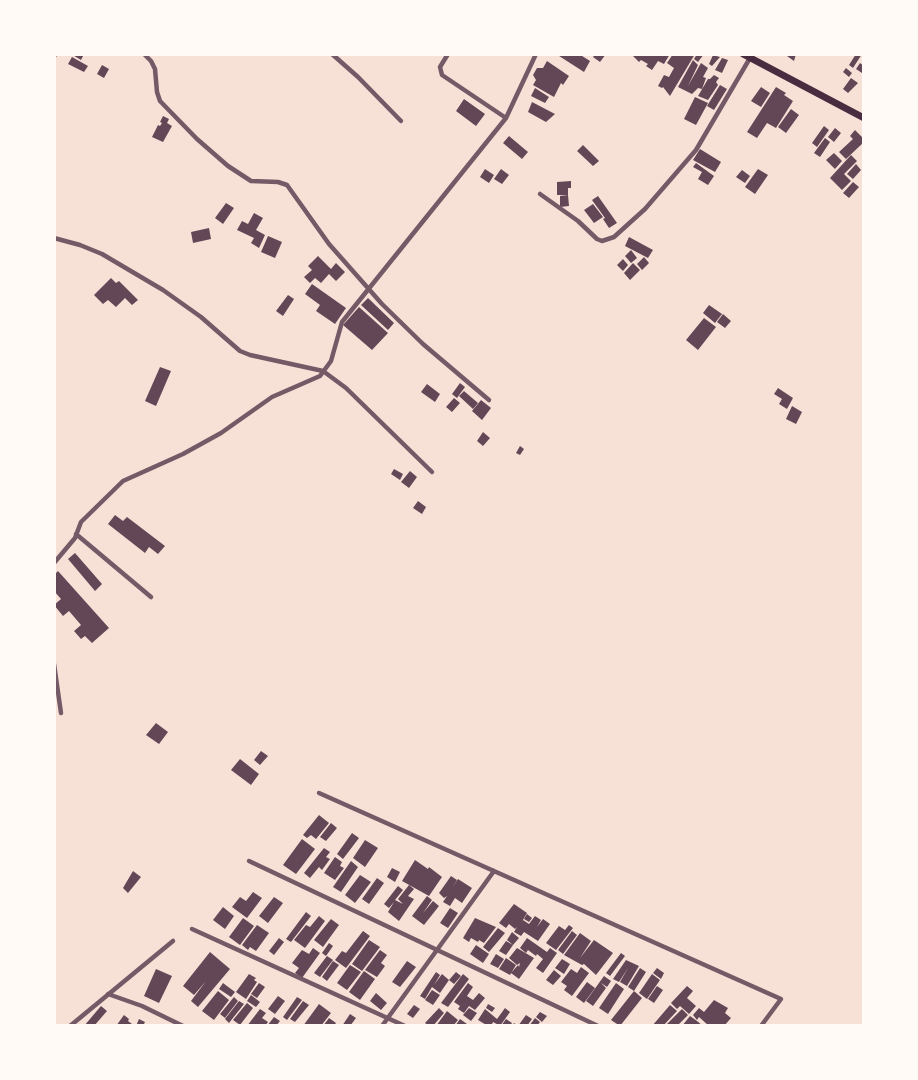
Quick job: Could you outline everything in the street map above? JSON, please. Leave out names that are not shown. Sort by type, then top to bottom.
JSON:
[{"type":"main road","points":[[747,56],[864,118]]},
{"type":"street","points":[[144,54],[155,69],[160,101],[197,140],[228,166],[251,181],[278,182],[287,185],[329,244],[368,287],[423,344],[489,400]]},
{"type":"street","points":[[332,54],[401,121]]},
{"type":"street","points":[[448,54],[440,67],[442,75],[506,118]]},
{"type":"street","points":[[54,563],[70,545],[81,522],[123,481],[183,454],[212,438],[272,397],[320,376],[331,362],[342,322],[506,118],[536,54]]},
{"type":"street","points":[[540,194],[578,221],[597,239],[602,241],[614,237],[645,209],[696,150],[747,56]]},
{"type":"street","points":[[54,238],[102,254],[163,290],[201,317],[240,351],[323,371],[346,388],[432,472]]},
{"type":"street","points":[[76,534],[151,597]]},
{"type":"street","points":[[54,664],[61,713]]},
{"type":"street","points":[[319,793],[781,999],[761,1026]]},
{"type":"street","points":[[249,861],[598,1026]]},
{"type":"street","points":[[382,1026],[494,871]]},
{"type":"street","points":[[192,929],[405,1026]]},
{"type":"street","points":[[70,1026],[173,941]]},
{"type":"street","points":[[108,994],[141,1006],[183,1026]]},
{"type":"building","points":[[71,54],[84,54],[81,60]]},
{"type":"building","points":[[556,54],[579,54],[590,61],[584,72]]},
{"type":"building","points":[[595,54],[606,54],[600,62],[593,57]]},
{"type":"building","points":[[631,54],[670,54],[664,64],[658,61],[652,70],[646,66],[648,64],[641,60],[639,62]]},
{"type":"building","points":[[673,54],[695,54],[670,96],[663,87],[658,86],[664,75],[669,77],[674,68],[667,63]]},
{"type":"building","points":[[697,54],[704,54],[698,62],[694,59]]},
{"type":"building","points":[[796,54],[794,61],[787,56]]},
{"type":"building","points":[[856,54],[862,54],[853,68],[849,65]]},
{"type":"building","points":[[713,55],[720,57],[712,66],[709,64]]},
{"type":"building","points":[[72,57],[88,66],[84,72],[68,64]]},
{"type":"building","points":[[722,58],[728,60],[722,73],[715,70]]},
{"type":"building","points":[[693,60],[698,65],[688,86],[701,63],[708,68],[703,77],[706,78],[702,89],[698,88],[692,94],[678,87]]},
{"type":"building","points":[[547,61],[569,76],[563,85],[561,83],[554,97],[533,85],[536,80],[533,75],[537,68],[543,68]]},
{"type":"building","points":[[860,63],[864,66],[862,73],[856,69]]},
{"type":"building","points":[[102,65],[109,69],[104,78],[97,74]]},
{"type":"building","points":[[846,68],[852,73],[849,77],[843,72]]},
{"type":"building","points":[[714,75],[719,78],[716,82],[718,85],[708,100],[698,96],[708,79]]},
{"type":"building","points":[[851,78],[858,83],[848,93],[843,89]]},
{"type":"building","points":[[720,85],[727,89],[714,110],[707,106]]},
{"type":"building","points":[[761,87],[770,93],[761,107],[751,101]]},
{"type":"building","points":[[776,87],[793,101],[776,128],[767,123],[757,138],[747,132]]},
{"type":"building","points":[[535,88],[549,97],[545,103],[531,96]]},
{"type":"building","points":[[695,97],[708,103],[696,125],[684,119]]},
{"type":"building","points":[[464,99],[485,114],[476,126],[456,111]]},
{"type":"building","points":[[532,102],[555,114],[546,122],[528,112]]},
{"type":"building","points":[[791,109],[799,115],[786,133],[778,127]]},
{"type":"building","points":[[163,116],[169,119],[167,123],[172,126],[163,142],[152,137],[158,125],[162,123],[160,122]]},
{"type":"building","points":[[824,126],[829,130],[817,147],[812,143]]},
{"type":"building","points":[[835,128],[841,133],[834,142],[828,137]]},
{"type":"building","points":[[855,130],[864,142],[846,159],[839,152],[853,139],[850,136]]},
{"type":"building","points":[[509,136],[528,152],[522,159],[503,143]]},
{"type":"building","points":[[825,138],[830,142],[820,157],[814,153]]},
{"type":"building","points":[[583,145],[599,161],[593,166],[577,151]]},
{"type":"building","points":[[700,149],[721,162],[715,172],[693,160]]},
{"type":"building","points":[[834,153],[842,161],[835,169],[826,160]]},
{"type":"building","points":[[851,155],[857,161],[844,174],[851,181],[842,190],[830,178]]},
{"type":"building","points":[[696,163],[714,176],[708,185],[698,179],[702,172],[693,167]]},
{"type":"building","points":[[856,164],[861,170],[853,179],[847,174]]},
{"type":"building","points":[[485,169],[494,175],[489,183],[480,177]]},
{"type":"building","points":[[501,169],[509,175],[502,184],[494,179]]},
{"type":"building","points":[[758,169],[768,175],[755,194],[745,187]]},
{"type":"building","points":[[742,170],[750,176],[745,183],[736,177]]},
{"type":"building","points":[[571,181],[568,195],[557,195],[557,182]]},
{"type":"building","points":[[853,182],[859,187],[849,198],[843,193]]},
{"type":"building","points":[[568,195],[569,206],[560,207],[560,196]]},
{"type":"building","points":[[598,196],[617,223],[609,228],[592,200]]},
{"type":"building","points":[[226,203],[234,208],[223,224],[215,218]]},
{"type":"building","points":[[593,204],[603,217],[594,223],[584,210]]},
{"type":"building","points":[[254,213],[263,218],[256,230],[265,235],[259,248],[251,243],[254,238],[237,230],[242,221],[248,224]]},
{"type":"building","points":[[209,228],[211,239],[193,243],[191,232]]},
{"type":"building","points":[[268,236],[282,242],[275,258],[261,252]]},
{"type":"building","points":[[629,237],[653,250],[648,258],[625,246]]},
{"type":"building","points":[[631,250],[637,258],[631,263],[625,256]]},
{"type":"building","points":[[318,256],[331,269],[336,263],[345,272],[336,281],[329,274],[321,283],[315,278],[310,283],[304,277],[312,270],[308,266]]},
{"type":"building","points":[[644,257],[649,263],[642,270],[637,264]]},
{"type":"building","points":[[623,259],[628,265],[623,271],[617,265]]},
{"type":"building","points":[[633,263],[640,270],[630,280],[624,273]]},
{"type":"building","points":[[111,278],[116,283],[119,281],[138,300],[132,305],[125,298],[116,307],[108,300],[103,304],[94,295]]},
{"type":"building","points":[[312,284],[346,308],[335,324],[316,311],[320,305],[305,294]]},
{"type":"building","points":[[288,295],[294,299],[283,316],[276,311]]},
{"type":"building","points":[[368,298],[394,323],[388,330],[361,305]]},
{"type":"building","points":[[709,305],[722,314],[715,323],[703,313]]},
{"type":"building","points":[[359,307],[388,333],[372,350],[343,325]]},
{"type":"building","points":[[723,314],[731,321],[725,328],[717,322]]},
{"type":"building","points":[[704,318],[716,327],[698,350],[686,340]]},
{"type":"building","points":[[160,367],[171,371],[156,406],[145,401]]},
{"type":"building","points":[[460,383],[465,387],[457,398],[452,394]]},
{"type":"building","points":[[427,384],[440,394],[435,402],[421,392]]},
{"type":"building","points":[[778,388],[793,398],[787,409],[779,404],[782,399],[774,394]]},
{"type":"building","points":[[464,391],[478,403],[473,409],[459,396]]},
{"type":"building","points":[[454,398],[460,403],[452,412],[446,407]]},
{"type":"building","points":[[481,400],[491,408],[482,420],[472,411]]},
{"type":"building","points":[[792,406],[802,412],[796,424],[786,419]]},
{"type":"building","points":[[483,432],[490,438],[483,446],[477,441]]},
{"type":"building","points":[[520,446],[524,449],[520,455],[516,453]]},
{"type":"building","points":[[394,469],[403,474],[400,480],[391,474]]},
{"type":"building","points":[[410,471],[417,477],[409,488],[401,482]]},
{"type":"building","points":[[418,501],[426,507],[422,514],[413,508]]},
{"type":"building","points":[[115,515],[123,521],[127,517],[165,546],[158,554],[149,547],[145,553],[108,524]]},
{"type":"building","points":[[75,553],[102,584],[95,591],[68,559]]},
{"type":"building","points":[[58,571],[109,628],[92,643],[85,636],[81,639],[74,631],[81,625],[69,611],[63,616],[54,605],[61,599],[54,591],[54,575]]},
{"type":"building","points":[[156,723],[168,732],[159,744],[146,735]]},
{"type":"building","points":[[261,751],[268,756],[260,765],[254,760]]},
{"type":"building","points":[[240,759],[259,774],[251,785],[231,770]]},
{"type":"building","points":[[319,815],[329,823],[316,839],[311,835],[307,838],[303,835]]},
{"type":"building","points":[[331,823],[337,828],[326,841],[320,837]]},
{"type":"building","points":[[352,833],[359,838],[343,859],[337,854]]},
{"type":"building","points":[[302,839],[315,849],[296,874],[283,865]]},
{"type":"building","points":[[365,840],[378,848],[365,867],[353,858]]},
{"type":"building","points":[[324,848],[330,852],[326,857],[330,859],[322,870],[319,867],[310,878],[304,873]]},
{"type":"building","points":[[335,857],[342,862],[340,866],[344,868],[335,880],[324,873]]},
{"type":"building","points":[[415,860],[442,877],[429,896],[402,881]]},
{"type":"building","points":[[351,861],[358,867],[341,892],[333,887]]},
{"type":"building","points":[[392,868],[400,872],[395,882],[387,877]]},
{"type":"building","points":[[133,871],[141,877],[128,893],[123,888]]},
{"type":"building","points":[[360,875],[371,882],[355,903],[345,895]]},
{"type":"building","points":[[451,876],[457,880],[452,888],[458,879],[472,888],[462,903],[455,898],[450,906],[443,902],[447,896],[444,898],[439,893]]},
{"type":"building","points":[[377,878],[384,883],[369,904],[362,899]]},
{"type":"building","points":[[409,885],[414,889],[408,896],[414,899],[399,921],[388,912],[394,902],[389,908],[384,904],[398,886],[403,890],[395,900],[403,904],[398,899]]},
{"type":"building","points":[[253,892],[262,898],[247,918],[232,907],[240,897],[246,901]]},
{"type":"building","points":[[427,896],[432,900],[423,913],[433,901],[439,906],[424,925],[412,916]]},
{"type":"building","points":[[274,897],[283,903],[268,923],[259,916]]},
{"type":"building","points":[[514,904],[527,913],[520,925],[523,920],[529,924],[535,916],[541,920],[537,927],[543,919],[550,924],[538,941],[524,932],[521,936],[514,932],[517,927],[515,929],[509,924],[506,928],[499,923]]},
{"type":"building","points":[[223,907],[234,916],[225,929],[213,920]]},
{"type":"building","points":[[450,908],[458,913],[448,928],[440,923]]},
{"type":"building","points":[[306,912],[311,916],[291,942],[286,939]]},
{"type":"building","points":[[527,914],[532,918],[529,922],[524,919]]},
{"type":"building","points":[[319,916],[325,921],[305,948],[294,940],[306,925],[310,927]]},
{"type":"building","points":[[243,918],[254,926],[240,945],[229,937]]},
{"type":"building","points":[[475,918],[496,927],[484,943],[471,938],[469,942],[463,938]]},
{"type":"building","points":[[331,919],[339,925],[323,947],[314,940]]},
{"type":"building","points":[[257,925],[269,933],[256,951],[250,947],[248,950],[242,945]]},
{"type":"building","points":[[569,925],[573,928],[556,950],[546,943],[559,926],[565,930]]},
{"type":"building","points":[[498,928],[505,933],[489,952],[483,947]]},
{"type":"building","points":[[363,931],[370,936],[346,968],[335,960],[342,951],[346,953]]},
{"type":"building","points":[[572,931],[577,935],[563,954],[558,950]]},
{"type":"building","points":[[512,932],[519,938],[513,945],[507,940]]},
{"type":"building","points":[[580,933],[591,941],[580,958],[594,940],[613,953],[596,975],[584,964],[564,955]]},
{"type":"building","points":[[279,938],[284,942],[274,955],[269,951]]},
{"type":"building","points":[[527,938],[547,952],[550,948],[557,953],[543,973],[536,968],[543,959],[528,950],[526,953],[520,948]]},
{"type":"building","points":[[369,940],[380,947],[362,971],[352,964]]},
{"type":"building","points":[[506,941],[513,945],[506,955],[499,951]]},
{"type":"building","points":[[329,943],[333,946],[326,956],[322,953]]},
{"type":"building","points":[[476,945],[489,954],[483,963],[470,954]]},
{"type":"building","points":[[313,948],[320,953],[302,978],[295,973],[299,968],[292,963],[302,950],[309,954]]},
{"type":"building","points":[[517,948],[534,958],[519,979],[511,973],[518,965],[519,967],[520,963],[517,965],[509,958]]},
{"type":"building","points":[[380,950],[387,955],[381,963],[385,966],[377,977],[365,970]]},
{"type":"building","points":[[210,952],[230,969],[198,1007],[191,1001],[206,981],[194,995],[183,986]]},
{"type":"building","points":[[621,953],[625,956],[610,976],[606,973]]},
{"type":"building","points":[[496,954],[504,959],[498,968],[490,964]]},
{"type":"building","points":[[327,956],[333,960],[320,977],[314,973]]},
{"type":"building","points":[[506,958],[516,965],[510,975],[499,969]]},
{"type":"building","points":[[562,959],[570,964],[564,974],[555,968]]},
{"type":"building","points":[[626,960],[639,966],[627,986],[620,982],[628,968],[619,982],[613,979]]},
{"type":"building","points":[[333,961],[339,965],[327,981],[322,977]]},
{"type":"building","points":[[407,961],[416,967],[400,987],[392,982]]},
{"type":"building","points":[[350,965],[361,972],[347,990],[337,983]]},
{"type":"building","points":[[581,967],[589,973],[572,996],[564,990],[567,986],[561,982],[571,969],[577,973]]},
{"type":"building","points":[[640,968],[646,972],[634,991],[628,987]]},
{"type":"building","points":[[657,968],[664,973],[661,979],[653,973]]},
{"type":"building","points":[[156,969],[172,976],[159,1003],[144,996]]},
{"type":"building","points":[[554,970],[561,976],[553,985],[546,980]]},
{"type":"building","points":[[364,971],[375,979],[360,1000],[349,992]]},
{"type":"building","points":[[436,972],[440,975],[434,985],[442,974],[449,980],[440,993],[432,987],[425,999],[420,996]]},
{"type":"building","points":[[456,972],[461,976],[454,984],[449,980]]},
{"type":"building","points":[[249,974],[256,978],[254,980],[257,982],[246,999],[236,992]]},
{"type":"building","points":[[463,974],[469,979],[448,1007],[441,1003]]},
{"type":"building","points":[[652,974],[660,980],[647,999],[639,993]]},
{"type":"building","points":[[604,976],[611,981],[607,987],[601,983],[606,988],[593,1006],[586,1001]]},
{"type":"building","points":[[587,982],[595,988],[584,1003],[576,997]]},
{"type":"building","points":[[223,983],[235,992],[231,997],[219,989]]},
{"type":"building","points":[[259,983],[265,987],[257,998],[251,994]]},
{"type":"building","points":[[468,983],[473,987],[467,996],[473,1000],[479,993],[485,998],[475,1010],[469,1006],[464,1013],[454,1002]]},
{"type":"building","points":[[616,983],[624,989],[608,1014],[599,1008]]},
{"type":"building","points":[[657,986],[663,990],[654,1003],[648,999]]},
{"type":"building","points":[[687,986],[693,991],[687,998],[696,1006],[689,1014],[680,1006],[677,1009],[671,1003]]},
{"type":"building","points":[[432,990],[440,995],[433,1005],[425,1000]]},
{"type":"building","points":[[218,991],[229,1000],[214,1020],[202,1011]]},
{"type":"building","points":[[634,991],[642,998],[620,1026],[611,1020]]},
{"type":"building","points":[[376,993],[387,1003],[381,1010],[370,1001]]},
{"type":"building","points":[[251,995],[260,1002],[256,1007],[247,1001]]},
{"type":"building","points":[[278,996],[285,1001],[275,1014],[268,1009]]},
{"type":"building","points":[[234,997],[238,1001],[225,1018],[220,1014]]},
{"type":"building","points":[[297,997],[302,1000],[287,1020],[283,1017]]},
{"type":"building","points":[[714,1000],[728,1008],[725,1013],[731,1018],[724,1026],[709,1026],[699,1017],[697,1020],[693,1015],[699,1008],[704,1012]]},
{"type":"building","points":[[239,1001],[244,1004],[229,1023],[225,1019]]},
{"type":"building","points":[[303,1001],[309,1005],[295,1022],[290,1019]]},
{"type":"building","points":[[247,1003],[253,1008],[240,1025],[233,1020]]},
{"type":"building","points":[[319,1004],[331,1013],[321,1026],[303,1026]]},
{"type":"building","points":[[488,1004],[495,1008],[492,1012],[486,1008]]},
{"type":"building","points":[[414,1005],[420,1009],[413,1018],[407,1014]]},
{"type":"building","points":[[670,1005],[677,1011],[663,1026],[652,1026]]},
{"type":"building","points":[[101,1006],[107,1011],[94,1026],[84,1026]]},
{"type":"building","points":[[439,1008],[444,1013],[433,1026],[429,1026],[425,1023]]},
{"type":"building","points":[[469,1008],[477,1013],[471,1021],[463,1015]]},
{"type":"building","points":[[505,1008],[510,1012],[500,1026],[493,1022],[491,1026],[488,1026],[478,1020],[485,1009],[497,1019]]},
{"type":"building","points":[[260,1009],[266,1013],[262,1018],[268,1022],[265,1026],[247,1026]]},
{"type":"building","points":[[682,1009],[688,1015],[677,1026],[665,1026]]},
{"type":"building","points":[[447,1011],[458,1020],[453,1026],[436,1026]]},
{"type":"building","points":[[540,1012],[547,1016],[542,1022],[536,1017]]},
{"type":"building","points":[[350,1014],[356,1018],[350,1026],[342,1026]]},
{"type":"building","points":[[124,1015],[129,1019],[131,1026],[116,1026]]},
{"type":"building","points":[[526,1015],[532,1019],[527,1026],[518,1026]]},
{"type":"building","points":[[690,1016],[697,1021],[703,1026],[682,1026]]},
{"type":"building","points":[[274,1017],[280,1021],[276,1026],[267,1026]]},
{"type":"building","points":[[329,1018],[336,1023],[334,1026],[323,1026]]},
{"type":"building","points":[[535,1018],[540,1022],[537,1026],[529,1026]]},
{"type":"building","points":[[139,1019],[145,1022],[143,1026],[136,1026]]},
{"type":"building","points":[[460,1019],[467,1024],[455,1026]]},
{"type":"building","points":[[506,1019],[512,1023],[510,1026],[501,1026]]}]
